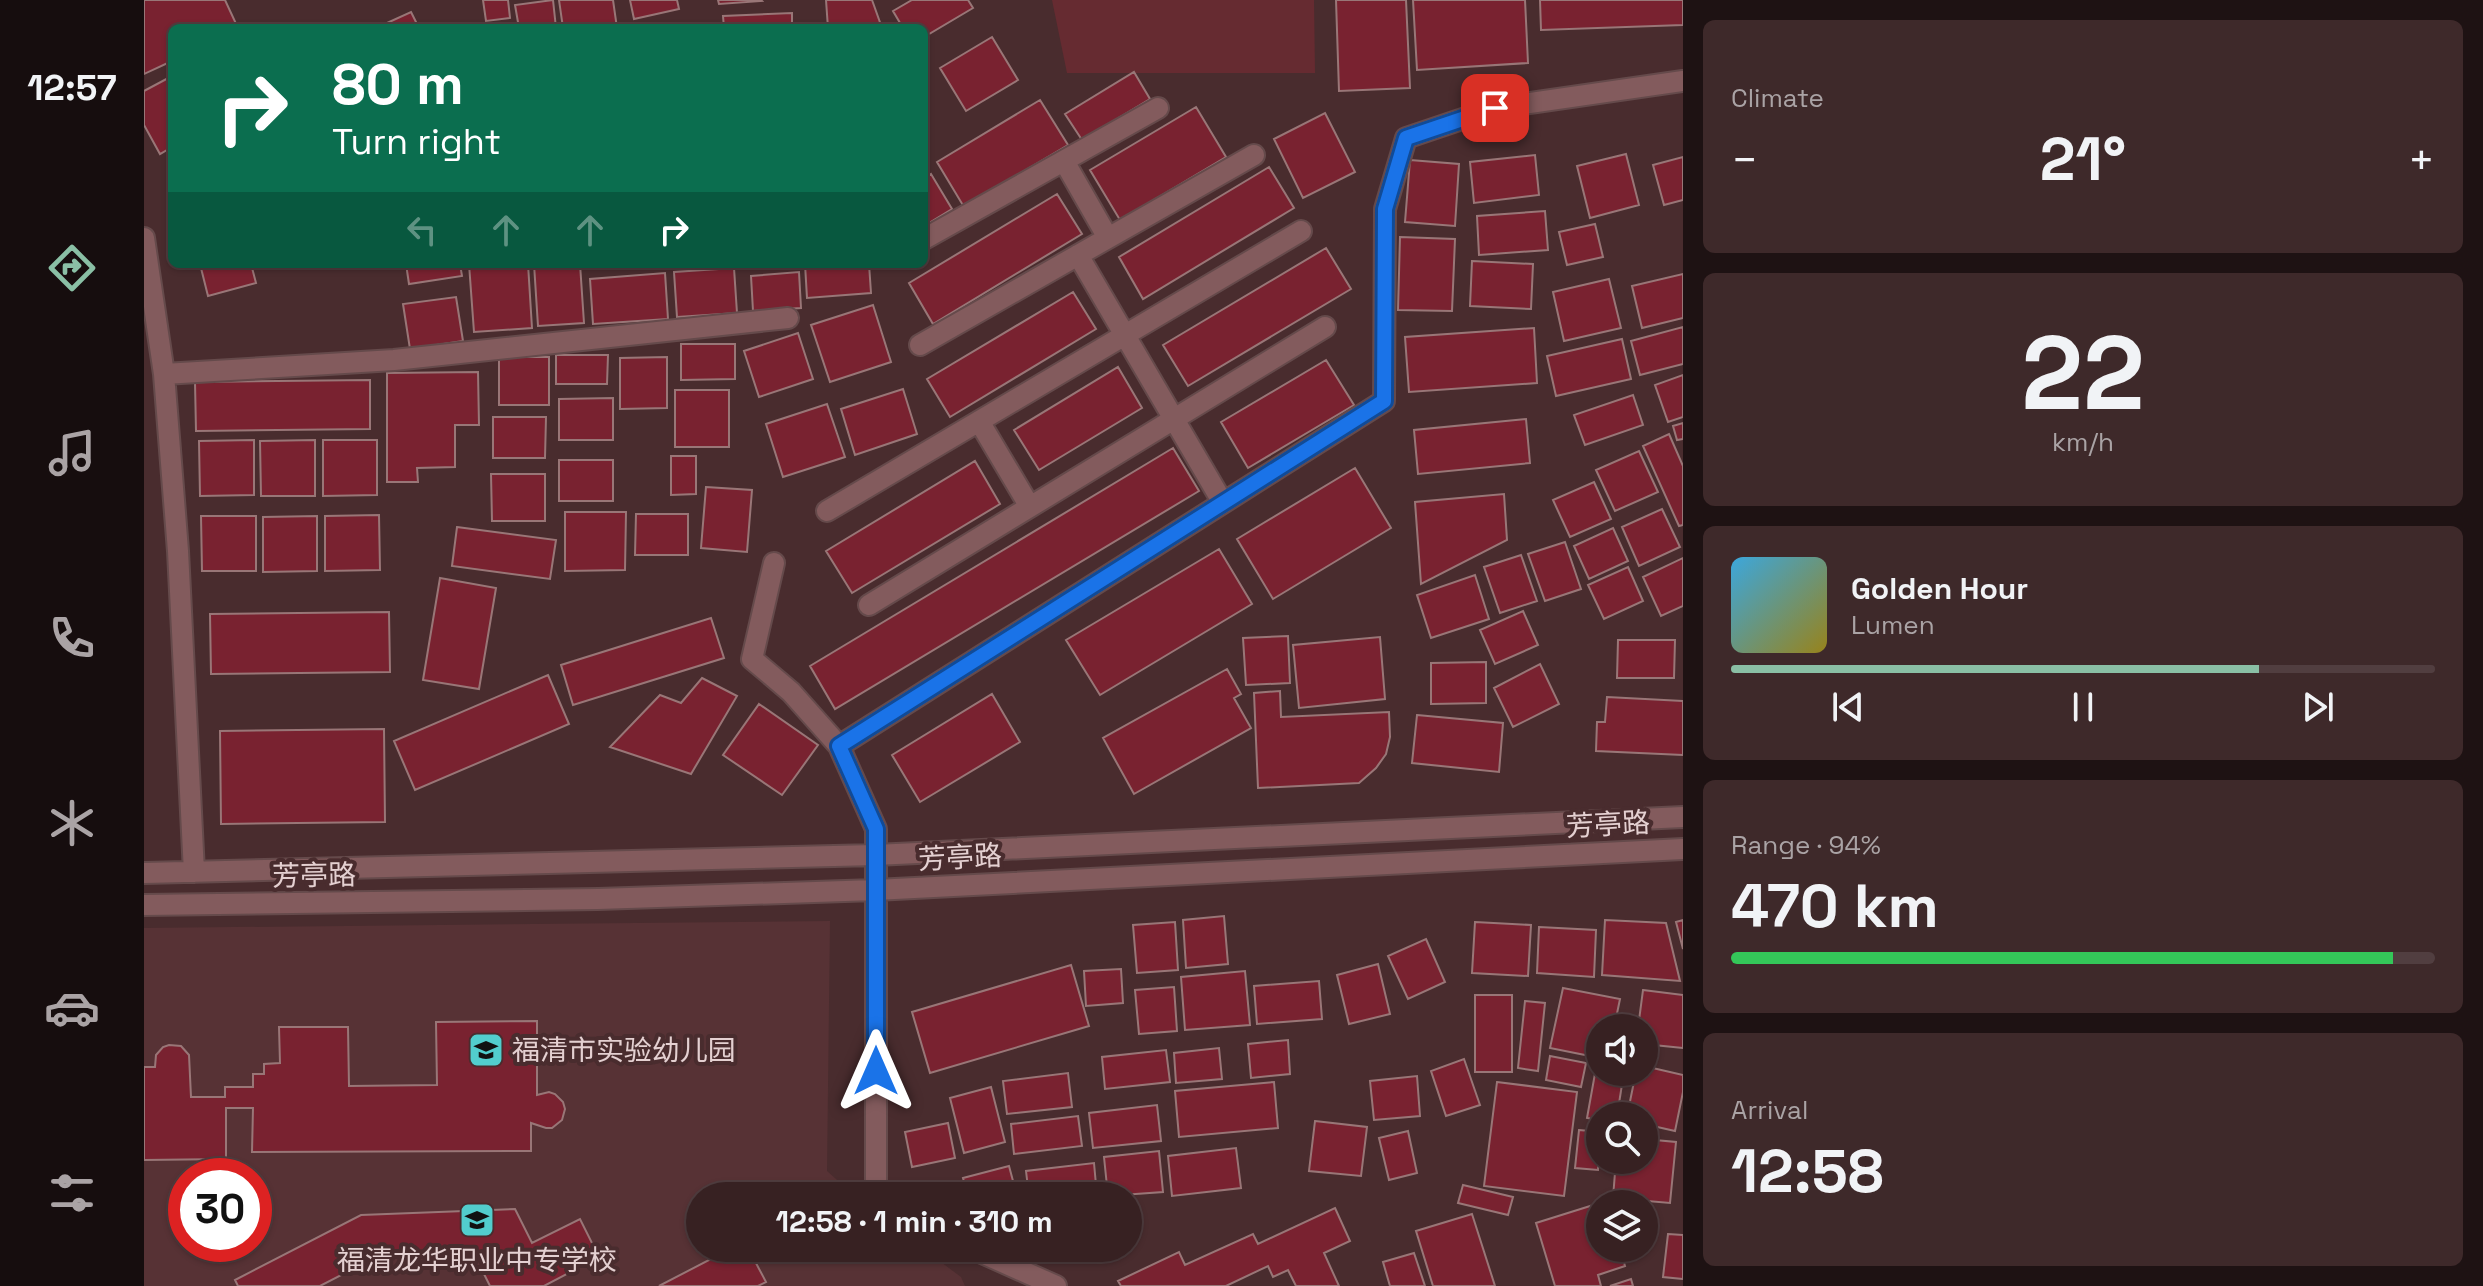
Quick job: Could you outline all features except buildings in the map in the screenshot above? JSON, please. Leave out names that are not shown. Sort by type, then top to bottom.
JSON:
[{"type":"street","points":[[839,746],[1384,401],[1385,209],[1406,138],[1495,108],[1683,81]]},
{"type":"street","points":[[928,237],[1158,108]]},
{"type":"street","points":[[920,345],[1254,155]]},
{"type":"street","points":[[1064,161],[1108,238]]},
{"type":"street","points":[[827,511],[1301,231]]},
{"type":"street","points":[[144,238],[164,374],[178,551],[194,872]]},
{"type":"street","points":[[1078,255],[1223,503]]},
{"type":"street","points":[[164,374],[394,360],[788,318]]},
{"type":"street","points":[[869,605],[1325,327]]},
{"type":"street","points":[[979,421],[1030,507]]},
{"type":"street","points":[[774,563],[752,659],[791,692],[839,746],[876,829],[876,1182]]},
{"type":"street","name":"芳亭路","points":[[144,873],[875,855],[1683,817]]},
{"type":"street","name":"芳亭路","points":[[144,905],[598,899],[875,890],[1683,849]]},
{"type":"street","points":[[1002,1262],[1056,1286]]},
{"type":"shaded area","points":[[1052,0],[1314,0],[1315,73],[1067,73]]},
{"type":"shaded area","name":"福清市实验幼儿园","points":[[830,921],[827,1171],[839,1182],[686,1182],[686,1262],[941,1262],[961,1277],[965,1286],[144,1286],[144,928]]},
{"type":"place","name":"福清市实验幼儿园","points":[[486,1050]]},
{"type":"place","name":"福清龙华职业中专学校","points":[[477,1220]]},
{"type":"route","points":[[876,1071],[876,829],[839,746],[1384,401],[1385,209],[1406,138],[1495,108]]}]
